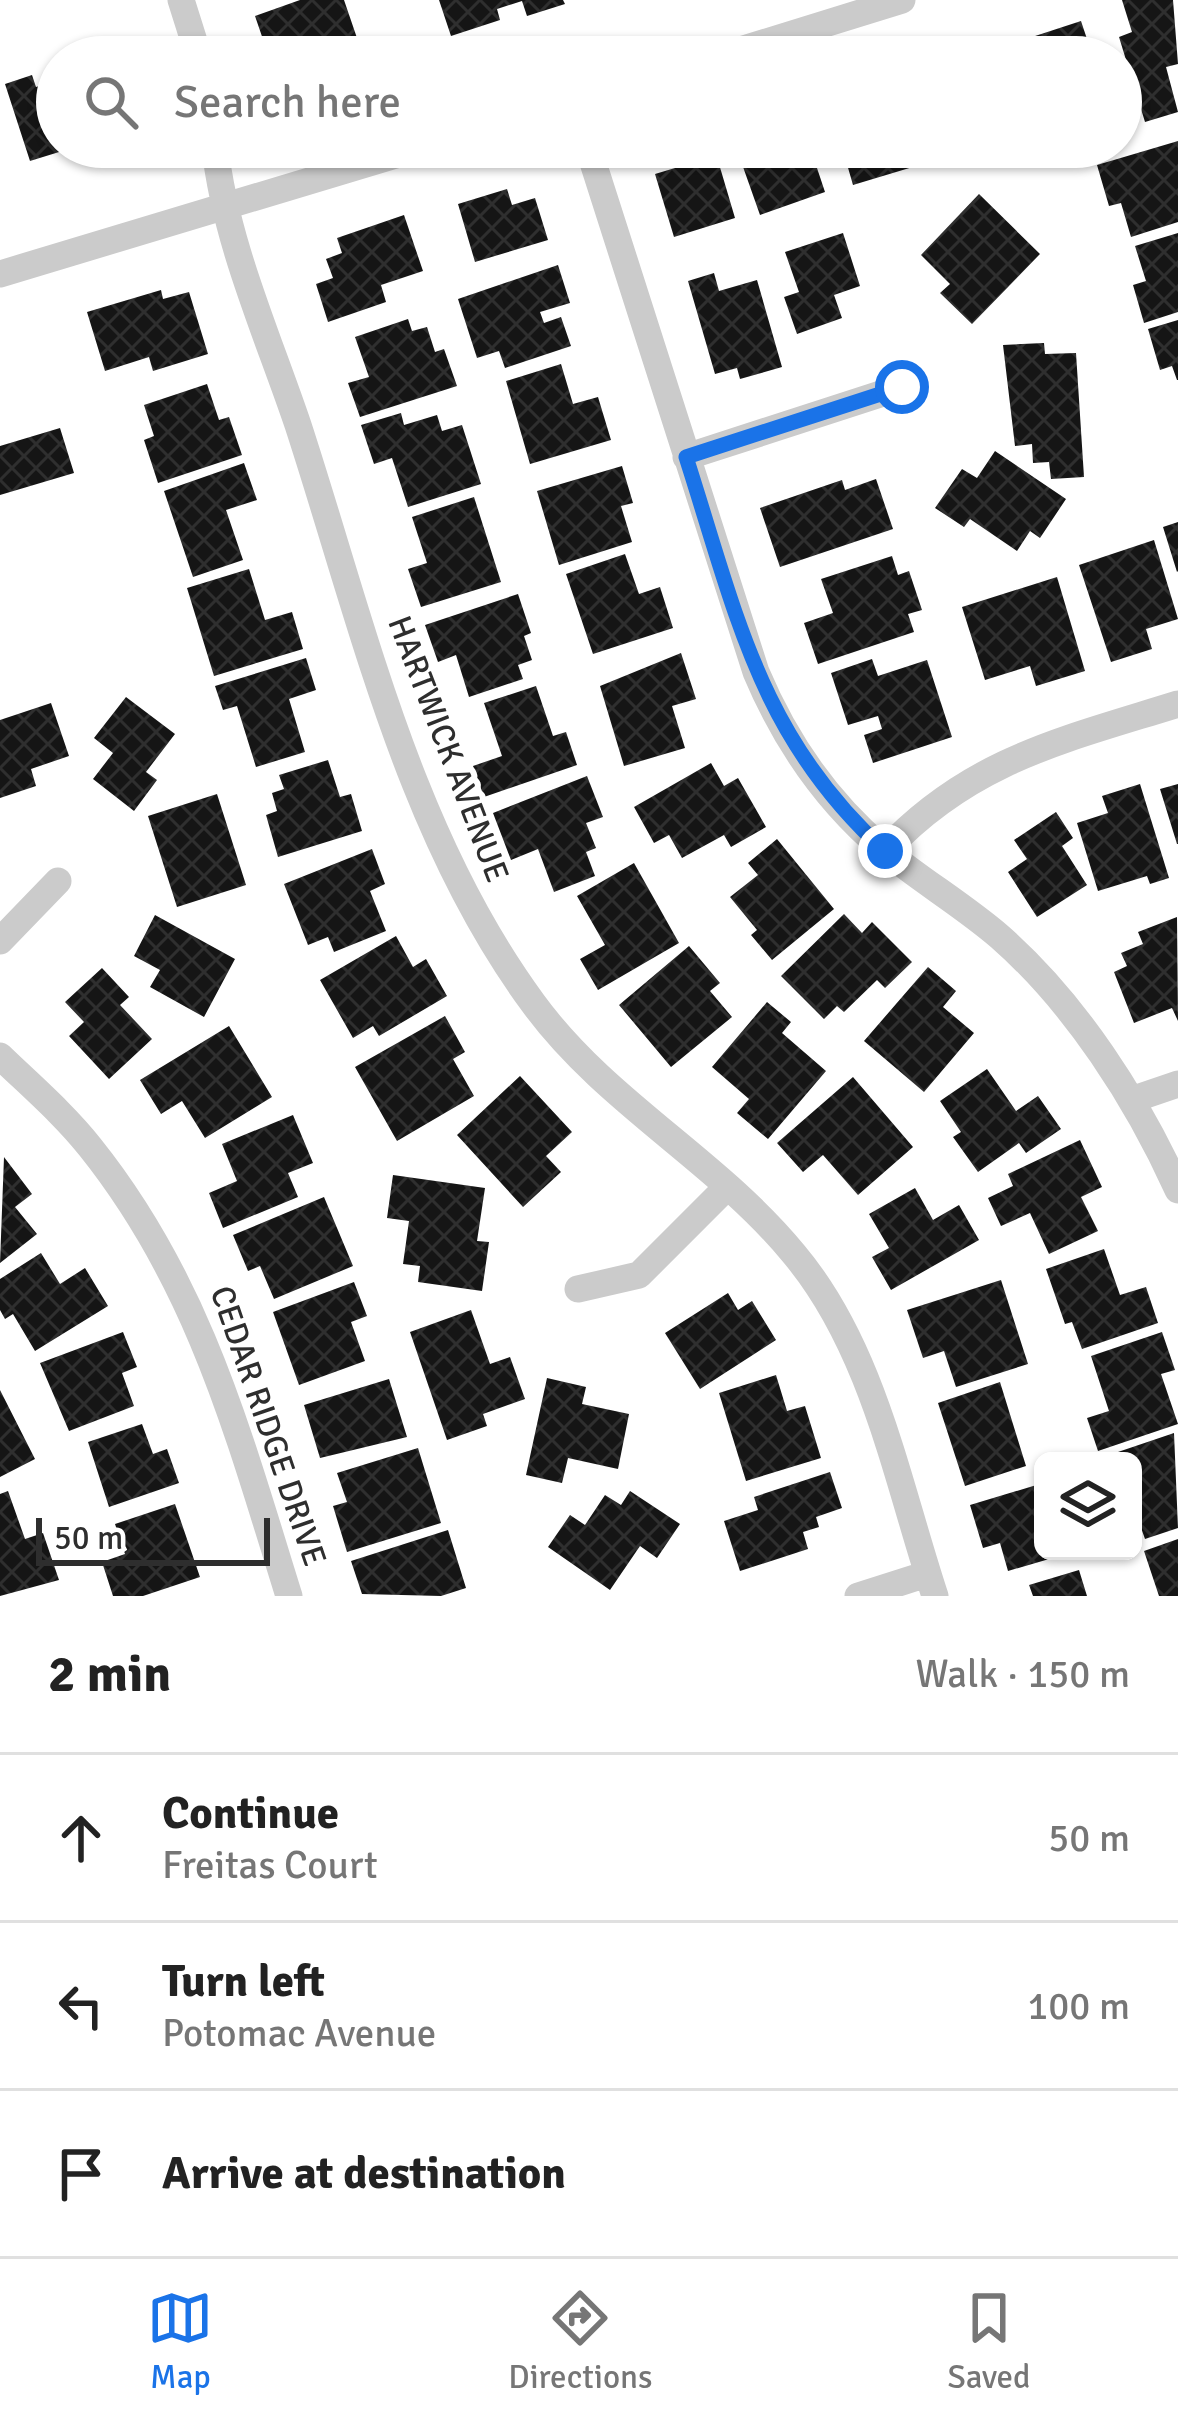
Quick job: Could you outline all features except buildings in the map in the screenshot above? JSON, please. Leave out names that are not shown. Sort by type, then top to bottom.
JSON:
[{"type":"street","points":[[181,0],[192,36]]},
{"type":"street","points":[[786,36],[902,0]]},
{"type":"street","name":"HARTWICK AVENUE","points":[[219,168],[226,205],[388,702],[443,853],[468,905],[562,1041],[793,1252],[840,1319],[931,1585]]},
{"type":"street","points":[[0,274],[351,168]]},
{"type":"street","points":[[595,168],[772,710],[823,790],[885,851],[1002,939],[1058,998],[1131,1100],[1178,1190]]},
{"type":"street","points":[[686,457],[902,387]]},
{"type":"street","points":[[885,851],[923,810],[982,771],[1178,704]]},
{"type":"street","points":[[0,941],[58,881]]},
{"type":"street","name":"CEDAR RIDGE DRIVE","points":[[0,1056],[87,1142],[163,1251],[216,1365],[290,1596]]},
{"type":"street","points":[[1131,1100],[1178,1084]]},
{"type":"street","points":[[578,1289],[639,1275],[727,1187]]},
{"type":"street","points":[[857,1596],[931,1585]]},
{"type":"route","points":[[885,851],[823,790],[772,710],[686,457],[902,387]]}]
